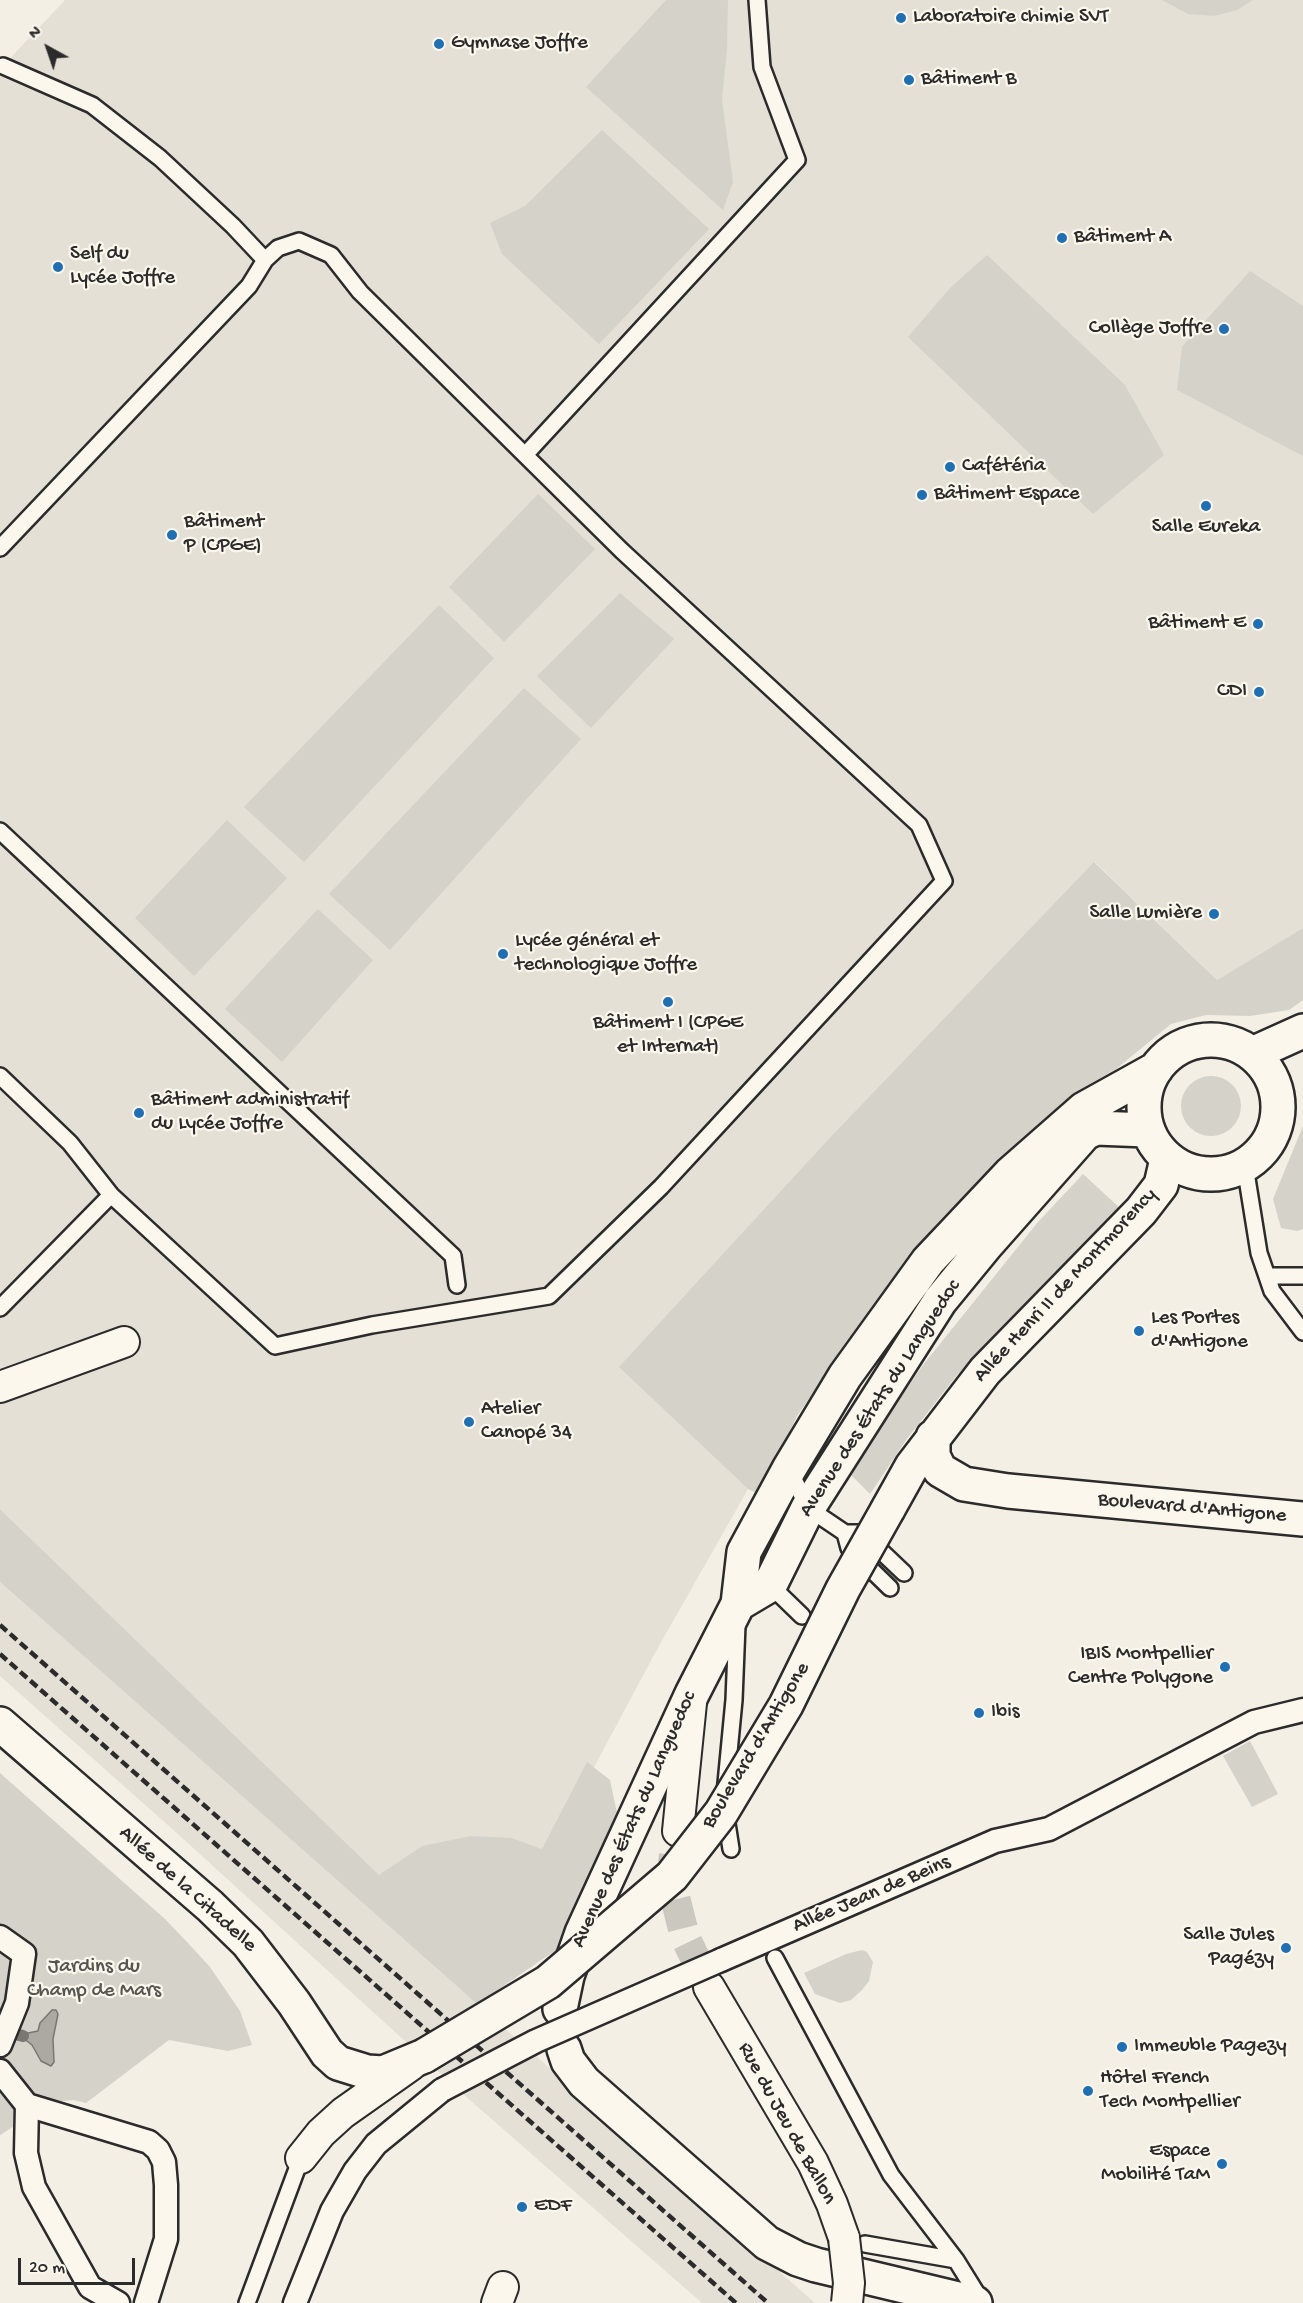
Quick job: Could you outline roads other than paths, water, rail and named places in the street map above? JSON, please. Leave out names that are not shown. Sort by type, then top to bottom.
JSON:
[{"type":"street","points":[[1252,1054],[1303,1030]]},
{"type":"street","points":[[1208,1040],[1238,1046],[1252,1054],[1264,1065],[1273,1079],[1278,1112],[1273,1133],[1262,1152],[1245,1166],[1224,1174],[1202,1175],[1167,1159],[1147,1130],[1143,1109],[1146,1088],[1156,1069],[1179,1049],[1208,1040]]},
{"type":"street","name":"Avenue des États du Languedoc","points":[[560,2009],[567,1976],[582,1933],[692,1694],[738,1604],[744,1552],[789,1469],[845,1376],[928,1261],[1011,1174],[1084,1109],[1156,1069]]},
{"type":"street","points":[[1278,1112],[1303,1087]]},
{"type":"street","name":"Avenue des États du Languedoc","points":[[770,1585],[808,1508],[940,1301],[1085,1133],[1096,1128],[1147,1130]]},
{"type":"street","name":"Allée Henri II de Montmorency","points":[[955,1408],[985,1371],[1141,1211],[1161,1185],[1167,1159]]},
{"type":"street","points":[[0,1387],[124,1342]]},
{"type":"street","name":"Boulevard d'Antigone","points":[[424,2056],[548,1982],[672,1876],[721,1813],[786,1705],[843,1589],[912,1466],[955,1408]]},
{"type":"street","name":"Boulevard d'Antigone","points":[[933,1437],[933,1456],[940,1470],[964,1484],[1008,1491],[1303,1519]]},
{"type":"street","points":[[738,1604],[770,1585]]},
{"type":"street","points":[[678,1831],[692,1694]]},
{"type":"street","name":"Allée Jean de Beins","points":[[295,2303],[332,2211],[355,2171],[383,2138],[442,2090],[536,2041],[995,1841],[1049,1829],[1254,1722],[1303,1710]]},
{"type":"street","name":"Allée de la Citadelle","points":[[0,1724],[210,1906],[248,1943],[294,2003],[327,2053],[338,2063],[367,2072],[383,2073],[424,2056]]},
{"type":"street","points":[[0,1937],[24,1954],[17,2003],[0,2045]]},
{"type":"street","name":"Rue du Jeu de Ballon","points":[[709,1987],[813,2163],[832,2204],[854,2241],[847,2303]]},
{"type":"street","points":[[564,2049],[568,2061],[584,2082],[767,2243],[798,2259],[816,2265],[975,2303]]},
{"type":"street","points":[[301,2158],[321,2133],[343,2114],[424,2056]]},
{"type":"street","points":[[0,2071],[27,2105],[149,2142],[158,2150],[164,2162],[166,2239],[146,2303]]},
{"type":"street","points":[[27,2105],[26,2153],[34,2187],[90,2287],[118,2303]]},
{"type":"lane","points":[[525,455],[797,160],[762,67],[757,0]]},
{"type":"lane","points":[[3,66],[92,105],[160,158],[233,226],[265,260]]},
{"type":"lane","points":[[0,548],[249,286],[265,260],[278,248],[299,241],[331,255],[360,292],[622,551],[919,825],[944,881],[662,1187],[549,1296],[372,1325],[276,1346],[111,1195],[69,1143],[0,1076]]},
{"type":"lane","points":[[0,831],[453,1256],[457,1285]]},
{"type":"lane","points":[[1245,1166],[1259,1253],[1272,1291],[1303,1332]]},
{"type":"lane","points":[[0,1308],[111,1195]]},
{"type":"lane","points":[[1268,1276],[1303,1276]]},
{"type":"lane","points":[[789,1469],[808,1508],[844,1533],[862,1533],[904,1573]]},
{"type":"lane","points":[[844,1533],[849,1548],[890,1588]]},
{"type":"lane","points":[[770,1585],[802,1616]]},
{"type":"lane","points":[[731,1849],[724,1804],[734,1700],[738,1604]]},
{"type":"lane","points":[[775,1958],[891,2175],[956,2260],[982,2303]]},
{"type":"lane","points":[[247,2303],[301,2158]]},
{"type":"lane","points":[[854,2241],[956,2260]]},
{"type":"waterway","points":[[1,2030],[23,2036]]},
{"type":"tunnel","points":[[674,1855],[671,1881],[685,1937],[709,1987]]},
{"type":"railway","points":[[0,1625],[768,2303]]},
{"type":"railway","points":[[0,1654],[736,2303]]},
{"type":"place","name":"Laboratoire chimie SVT","points":[[901,18]]},
{"type":"place","name":"Gymnase Joffre","points":[[439,44]]},
{"type":"place","name":"Bâtiment B","points":[[909,80]]},
{"type":"place","name":"Bâtiment A","points":[[1062,238]]},
{"type":"place","name":"Self du Lycée Joffre","points":[[58,267]]},
{"type":"place","name":"Collège Joffre","points":[[1224,329]]},
{"type":"place","name":"Cafétéria","points":[[950,467]]},
{"type":"place","name":"Bâtiment Espace","points":[[922,495]]},
{"type":"place","name":"Salle Eureka","points":[[1206,506]]},
{"type":"place","name":"Bâtiment P (CPGE)","points":[[172,535]]},
{"type":"place","name":"Bâtiment E","points":[[1258,624]]},
{"type":"place","name":"CDI","points":[[1259,692]]},
{"type":"place","name":"Salle Lumière","points":[[1214,914]]},
{"type":"place","name":"Lycée général et technologique Joffre","points":[[503,954]]},
{"type":"place","name":"Bâtiment I (CPGE et Internat)","points":[[668,1002]]},
{"type":"place","name":"Bâtiment administratif du Lycée Joffre","points":[[139,1113]]},
{"type":"place","name":"Les Portes d'Antigone","points":[[1139,1331]]},
{"type":"place","name":"Atelier Canopé 34","points":[[469,1422]]},
{"type":"place","name":"IBIS Montpellier Centre Polygone","points":[[1225,1667]]},
{"type":"place","name":"Ibis","points":[[979,1713]]},
{"type":"place","name":"Salle Jules Pagézy","points":[[1286,1948]]},
{"type":"place","name":"Immeuble Pagezy","points":[[1122,2047]]},
{"type":"place","name":"Hôtel French Tech Montpellier","points":[[1088,2091]]},
{"type":"place","name":"Espace Mobilité TaM","points":[[1222,2164]]},
{"type":"place","name":"EDF","points":[[522,2207]]},
{"type":"park label","name":"Jardins du Champ de Mars","points":[[94,1980]]}]
